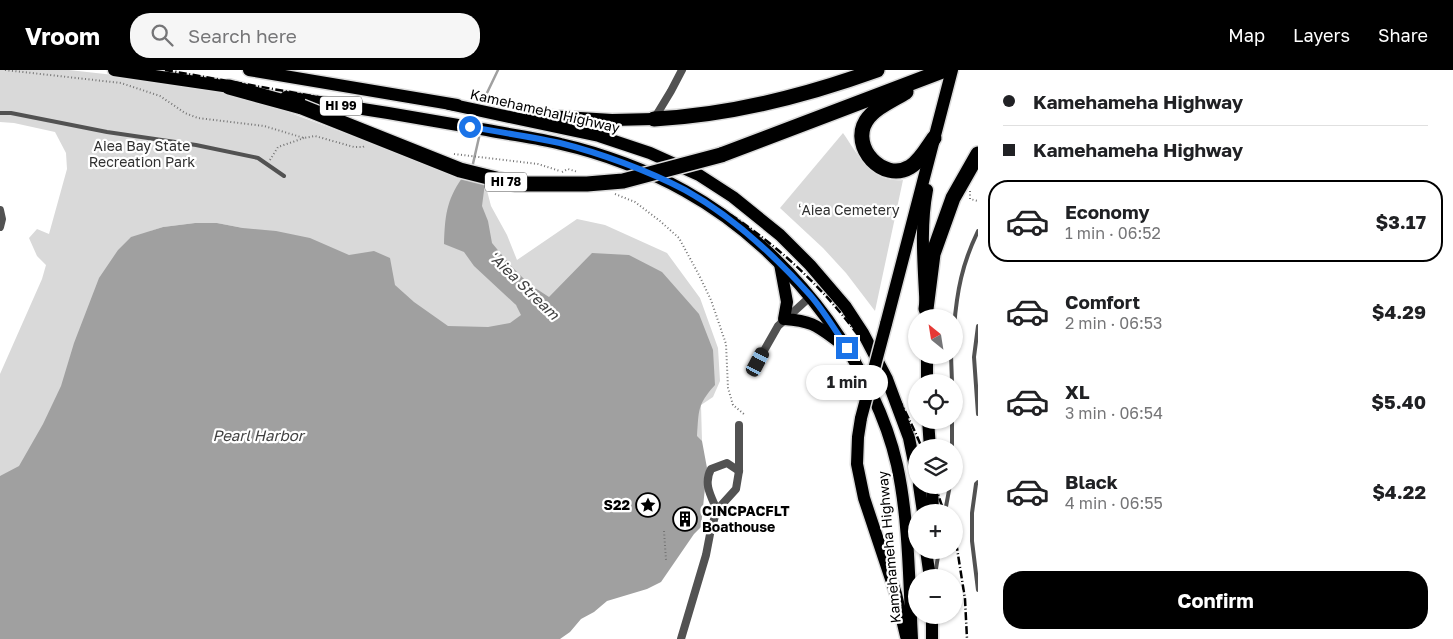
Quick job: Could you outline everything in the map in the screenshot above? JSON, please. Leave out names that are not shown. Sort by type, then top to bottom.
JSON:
[{"type":"highway","points":[[654,119],[702,115],[757,106],[802,95],[877,70]]},
{"type":"highway","name":"HI 78","points":[[229,87],[302,107],[460,170],[516,184],[587,184],[623,181],[721,154],[945,71]]},
{"type":"highway","points":[[934,138],[917,161],[901,171],[889,171],[878,165],[871,159],[862,144],[863,128],[872,114],[945,71]]},
{"type":"highway","points":[[927,309],[937,244],[953,198],[978,154]]},
{"type":"main road","name":"Kamehameha Highway","points":[[114,70],[453,124],[561,144],[623,163],[685,190],[722,215],[763,248],[811,296],[847,348],[876,402],[888,432],[902,491],[912,639]]},
{"type":"main road","name":"Kamehameha Highway","points":[[249,70],[449,104],[599,136],[650,153],[699,174],[734,197],[780,235],[810,265],[846,307],[863,333],[886,380],[909,439]]},
{"type":"main road","points":[[926,309],[923,271],[926,199],[947,89],[945,71]]},
{"type":"main road","points":[[907,639],[896,594],[864,498],[857,464],[858,437],[861,418],[947,89]]},
{"type":"main road","name":"Kamehameha Highway","points":[[495,113],[612,120],[654,119]]},
{"type":"main road","points":[[780,264],[787,302],[784,319],[802,320],[816,325],[847,348]]},
{"type":"main road","points":[[811,296],[833,301],[846,307]]},
{"type":"main road","points":[[932,624],[932,639]]},
{"type":"street","points":[[654,119],[674,92],[682,70]]},
{"type":"street","points":[[0,210],[2,220],[0,228]]},
{"type":"street","points":[[753,370],[778,326],[811,296]]},
{"type":"street","points":[[681,639],[706,555],[717,510],[736,489],[739,471],[739,425]]},
{"type":"street","points":[[717,510],[709,492],[707,477],[712,469],[727,463],[739,471]]},
{"type":"lane","points":[[0,113],[11,113],[107,132],[196,145],[258,158],[268,163],[284,176]]},
{"type":"lane","points":[[956,309],[957,292],[970,248],[978,231]]},
{"type":"lane","points":[[978,326],[974,357],[978,414]]},
{"type":"lane","points":[[978,482],[976,484],[972,513],[972,541],[978,590]]},
{"type":"path","points":[[5,70],[121,83],[160,96],[185,113],[198,118],[264,126],[304,138]]},
{"type":"path","points":[[268,163],[278,147],[304,138],[315,136],[354,147],[363,147],[370,143]]},
{"type":"path","points":[[453,154],[538,164],[571,176]]},
{"type":"path","points":[[971,189],[970,198],[978,200]]},
{"type":"path","points":[[608,190],[635,202],[679,238],[700,275],[711,300],[726,344],[728,388],[733,405],[745,415]]},
{"type":"path","points":[[664,531],[666,560]]},
{"type":"green space","name":"Aiea Bay State Recreation Park","points":[[0,70],[69,70],[141,78],[203,88],[258,101],[393,151],[481,178],[454,206],[516,305],[532,323],[453,332],[327,258],[243,228],[217,223],[195,223],[163,227],[151,231],[31,461],[0,482],[0,374],[42,279],[46,265],[37,256],[29,238],[37,229],[49,234],[67,169],[66,153],[55,132],[14,123],[0,122]]},
{"type":"green space","name":"ʻAiea Cemetery","points":[[843,133],[861,159],[874,173],[892,180],[903,180],[875,311],[846,273],[823,248],[780,208]]},
{"type":"green space","points":[[485,183],[491,206],[507,235],[517,260],[577,219],[605,225],[667,253],[700,298],[718,348],[720,381],[713,397],[701,405],[702,441],[697,446],[549,304],[493,257],[477,202]]},
{"type":"water","name":"Pearl Harbor","points":[[462,178],[485,183],[482,206],[488,221],[492,243],[529,284],[549,297],[592,253],[629,255],[662,272],[699,314],[713,350],[715,385],[702,403],[698,420],[697,436],[702,441],[707,468],[701,527],[694,534],[661,582],[647,589],[607,601],[594,612],[581,619],[570,632],[560,639],[0,639],[0,476],[19,466],[43,424],[61,386],[74,343],[99,278],[118,250],[131,237],[163,227],[195,223],[217,223],[310,238],[349,255],[374,251],[390,258],[395,285],[414,302],[448,326],[488,327],[510,323],[521,315],[516,305],[474,266],[464,252],[444,244],[447,209]]},
{"type":"waterway","name":"ʻAiea Stream","points":[[486,95],[498,70]]},
{"type":"waterway","name":"ʻAiea Stream","points":[[472,168],[480,133]]},
{"type":"railway","points":[[165,70],[546,137],[609,155],[668,179],[722,209],[773,246],[818,288],[858,335],[893,389],[918,439]]},
{"type":"railway","points":[[938,494],[941,504]]},
{"type":"railway","points":[[959,559],[965,599],[967,639]]},
{"type":"place","name":"S22","points":[[648,505]]},
{"type":"place","name":"CINCPACFLT Boathouse","points":[[685,519]]},
{"type":"route","points":[[470,127],[561,144],[623,163],[685,190],[722,215],[780,264],[811,296],[847,348]]}]
